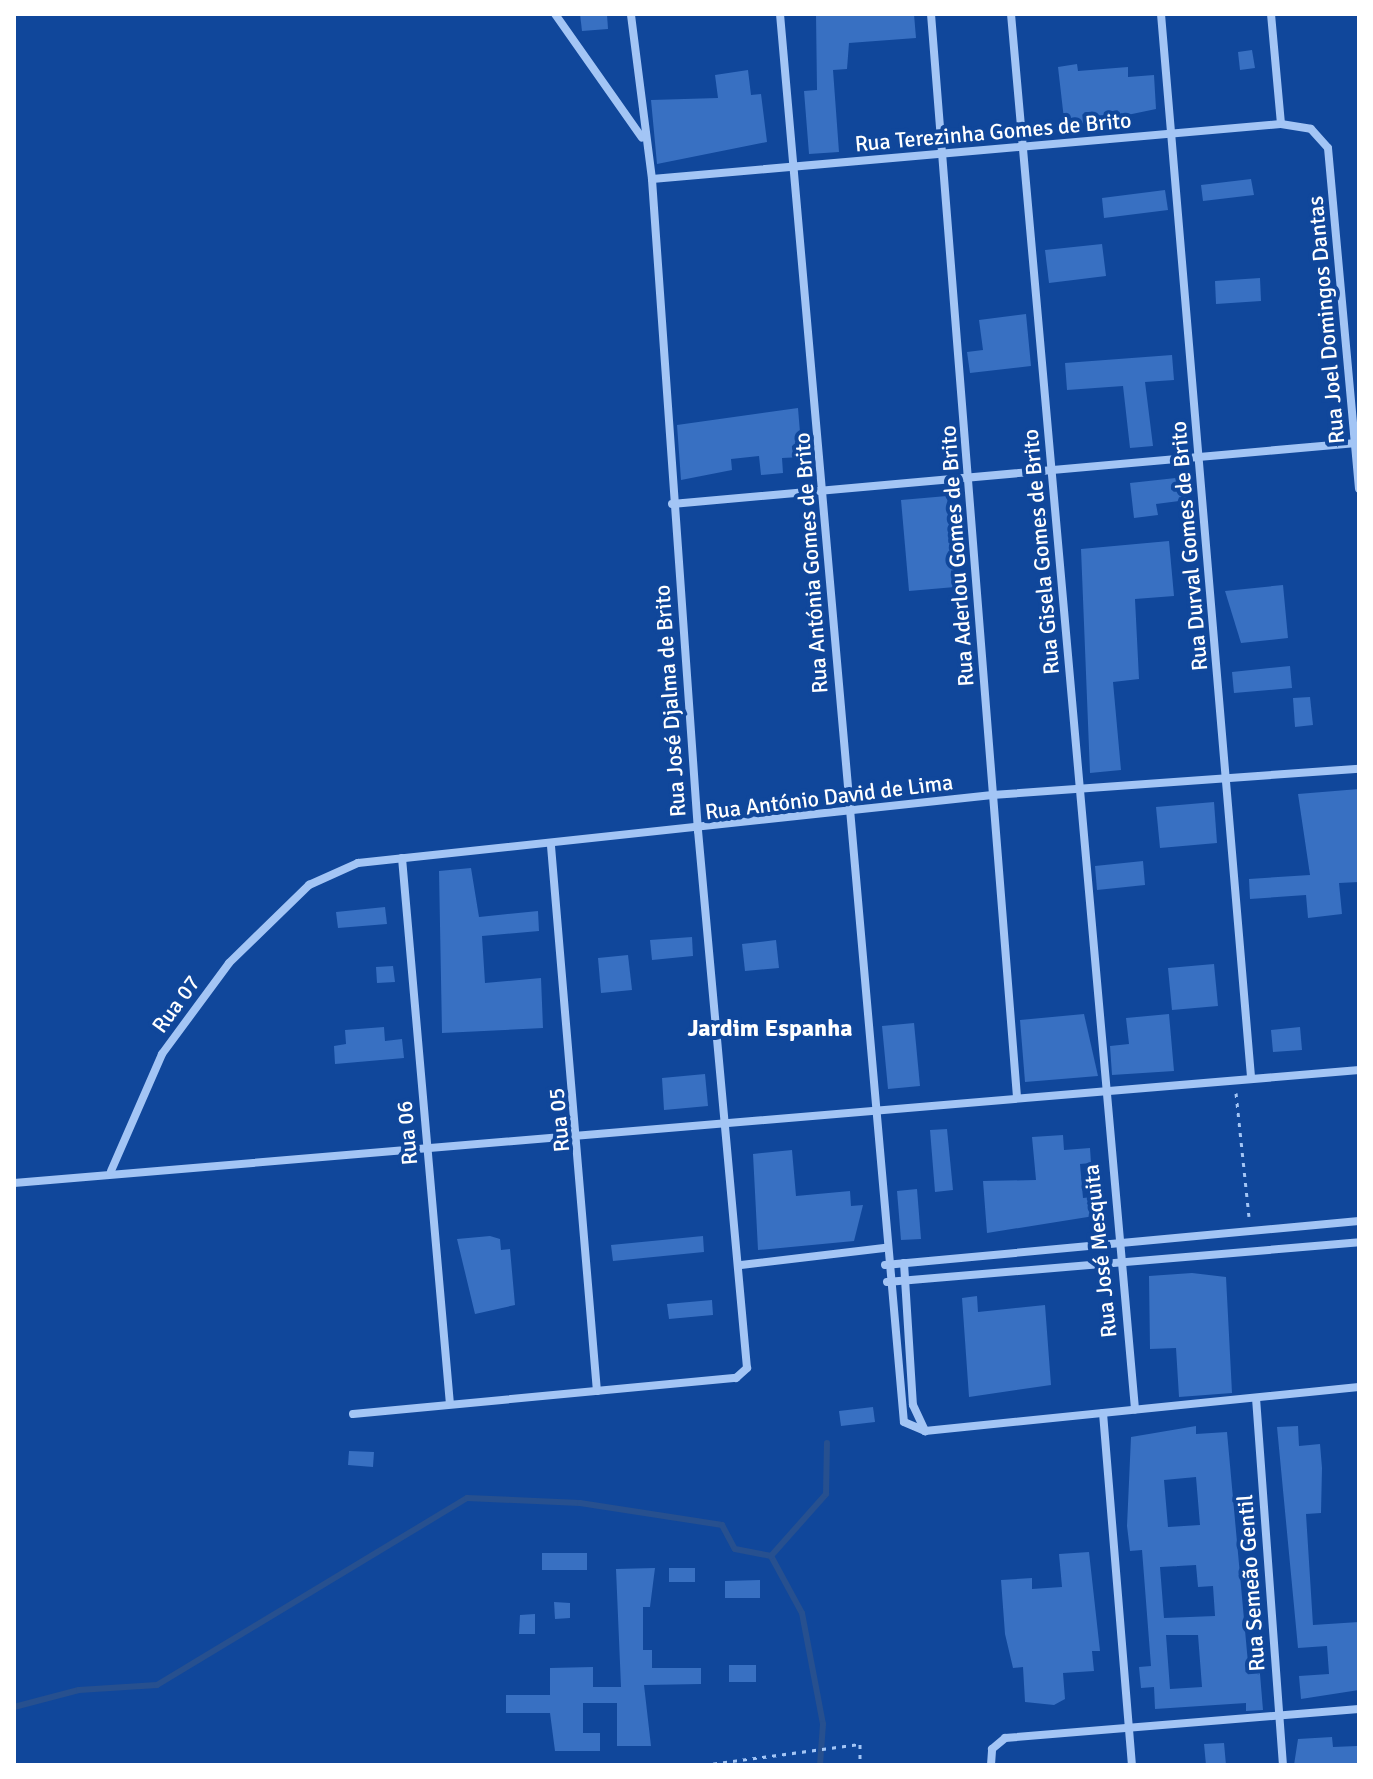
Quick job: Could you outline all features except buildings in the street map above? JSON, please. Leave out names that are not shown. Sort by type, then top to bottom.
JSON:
[{"type":"street","points":[[555,14],[642,138]]},
{"type":"street","name":"Rua José Djalma de Brito","points":[[597,1391],[736,1378],[748,1362],[698,831],[672,504],[652,179],[642,138],[631,14]]},
{"type":"street","name":"Rua Antónia Gomes de Brito","points":[[780,14],[824,487],[885,1265],[903,1417],[912,1430],[925,1431]]},
{"type":"street","name":"Rua Aderlou Gomes de Brito","points":[[931,14],[970,473],[1017,1096]]},
{"type":"street","name":"Rua Gisela Gomes de Brito","points":[[1011,14],[1052,467],[1101,1088]]},
{"type":"street","name":"Rua Durval Gomes de Brito","points":[[1161,14],[1174,134],[1251,1076]]},
{"type":"street","points":[[1271,14],[1281,124]]},
{"type":"street","name":"Rua Terezinha Gomes de Brito","points":[[652,179],[1281,124],[1311,129],[1328,148]]},
{"type":"street","name":"Rua Joel Domingos Dantas","points":[[1328,148],[1359,489]]},
{"type":"street","points":[[672,504],[970,473],[1356,443]]},
{"type":"street","name":"Rua António David de Lima","points":[[309,885],[358,863],[402,858],[698,831],[992,795],[1359,769]]},
{"type":"street","name":"Rua 05","points":[[551,846],[579,1135],[597,1391]]},
{"type":"street","name":"Rua 06","points":[[402,858],[450,1404]]},
{"type":"street","name":"Rua 07","points":[[111,1171],[142,1095],[188,1017],[229,963],[309,885]]},
{"type":"street","points":[[14,1183],[111,1171],[725,1124],[1234,1077],[1359,1070]]},
{"type":"street","name":"Rua José Mesquita","points":[[1101,1088],[1135,1410]]},
{"type":"street","points":[[885,1265],[1359,1221]]},
{"type":"street","points":[[887,1282],[1119,1265],[1359,1242]]},
{"type":"street","points":[[741,1265],[884,1248]]},
{"type":"street","points":[[904,1263],[912,1396],[925,1431],[1359,1387]]},
{"type":"street","points":[[353,1414],[597,1391]]},
{"type":"street","name":"Rua Semeão Gentil","points":[[1256,1398],[1283,1765]]},
{"type":"street","points":[[1103,1413],[1132,1765]]},
{"type":"street","points":[[991,1762],[1005,1738],[1359,1709]]},
{"type":"path","points":[[1234,1077],[1251,1231]]},
{"type":"path","points":[[703,1765],[860,1744],[860,1765]]},
{"type":"waterway","points":[[14,1707],[79,1690],[157,1685],[467,1498],[580,1503],[722,1525],[735,1549],[771,1556],[826,1494],[827,1443]]},
{"type":"waterway","points":[[771,1556],[802,1613],[823,1724],[820,1765]]},
{"type":"district","name":"Jardim Espanha","points":[[770,1029]]}]
